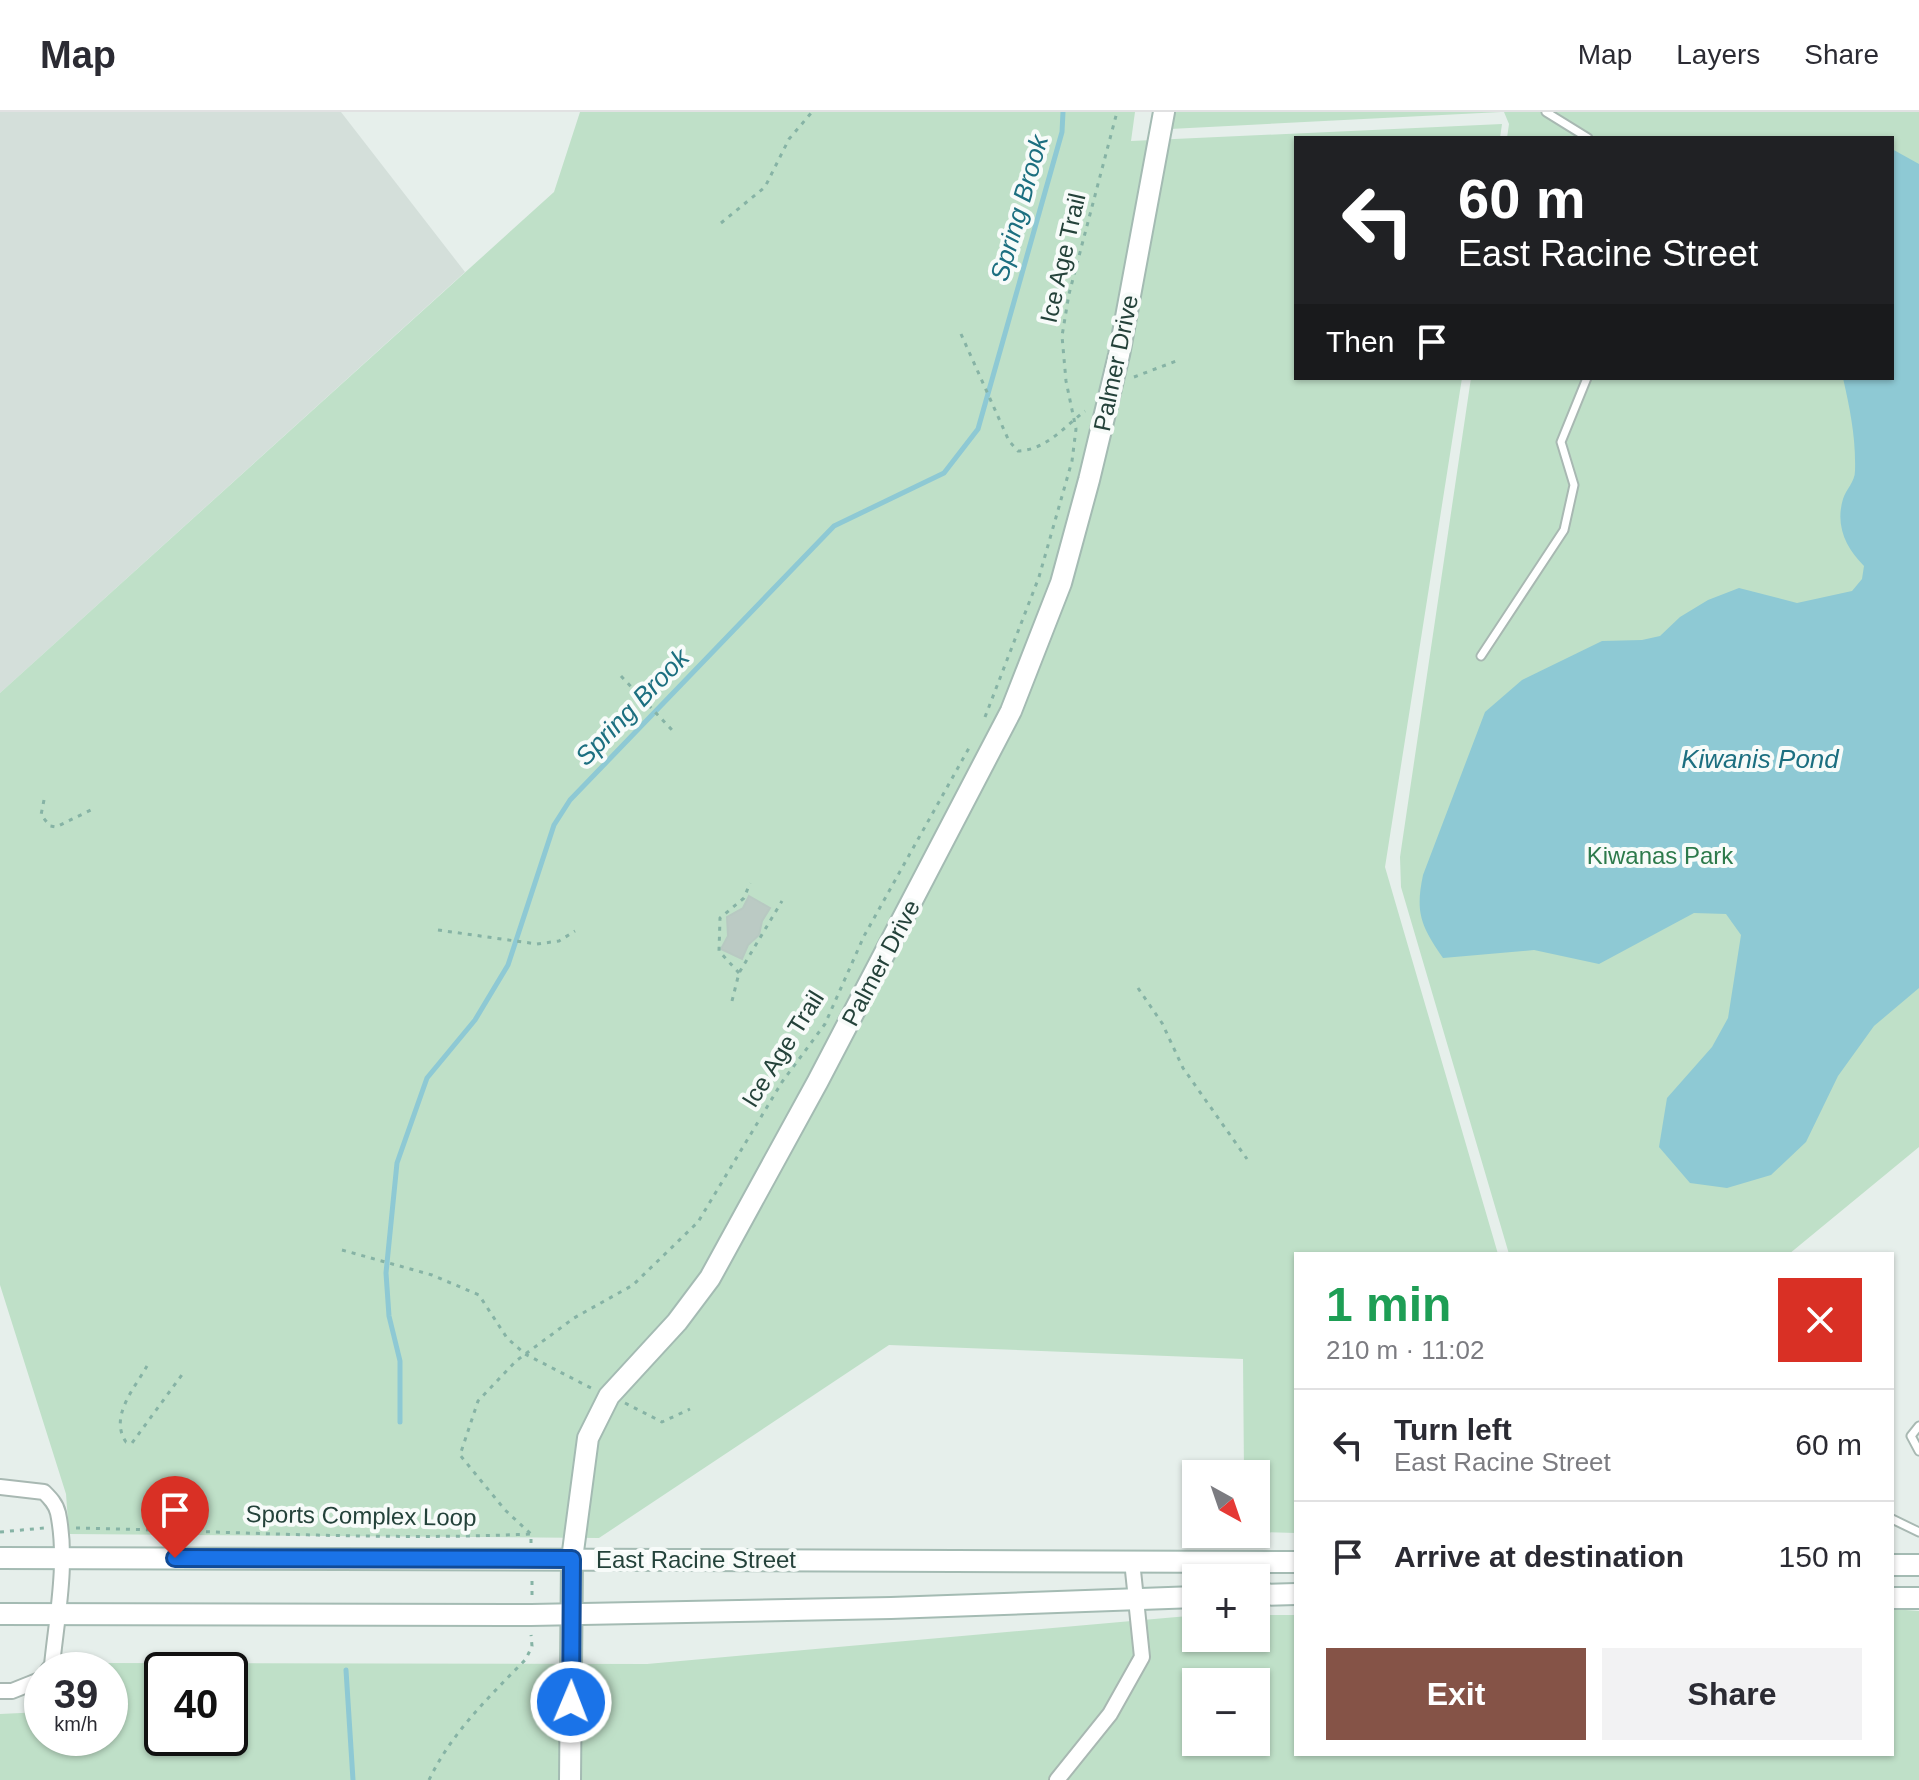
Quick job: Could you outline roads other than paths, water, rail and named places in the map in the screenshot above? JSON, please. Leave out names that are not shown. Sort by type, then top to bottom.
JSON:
[{"type":"main road","name":"Palmer Drive","points":[[570,1780],[572,1559],[588,1438],[609,1396],[677,1322],[710,1278],[818,1081],[1011,711],[1061,583],[1110,392],[1164,112]]},
{"type":"main road","name":"East Racine Street","points":[[0,1558],[1294,1562]]},
{"type":"main road","points":[[1894,1565],[1919,1565]]},
{"type":"main road","points":[[1270,1595],[1294,1594]]},
{"type":"main road","name":"East Racine Street","points":[[0,1614],[531,1615],[891,1608],[1182,1597]]},
{"type":"main road","points":[[1894,1598],[1919,1598]]},
{"type":"street","points":[[0,1487],[44,1492],[58,1510],[61,1558],[54,1652]]},
{"type":"street","points":[[1057,1780],[1110,1714],[1142,1657],[1132,1561]]},
{"type":"street","points":[[0,1691],[24,1686]]},
{"type":"lane","points":[[1546,112],[1585,136]]},
{"type":"lane","points":[[1481,656],[1564,530],[1574,485],[1561,442],[1586,380]]},
{"type":"lane","points":[[1919,1426],[1911,1436],[1919,1451]]},
{"type":"lane","points":[[1894,1520],[1919,1532]]},
{"type":"water","name":"Kiwanis Pond","points":[[1894,150],[1919,164],[1919,988],[1874,1026],[1838,1076],[1806,1142],[1771,1175],[1727,1188],[1690,1183],[1659,1147],[1667,1098],[1712,1047],[1728,1018],[1741,935],[1726,914],[1694,913],[1599,964],[1534,950],[1443,958],[1422,919],[1420,900],[1423,875],[1485,712],[1522,680],[1602,641],[1642,640],[1660,636],[1680,617],[1708,600],[1739,588],[1797,603],[1852,591],[1862,579],[1864,566],[1847,544],[1840,518],[1843,499],[1855,471],[1850,412],[1843,380],[1894,380]]},
{"type":"waterway","name":"Spring Brook","points":[[400,1422],[400,1361],[389,1316],[386,1273],[397,1163],[427,1078],[475,1020],[508,965],[554,825],[570,800],[834,526],[944,473],[978,429],[1062,132],[1063,112]]},
{"type":"waterway","name":"Spring Brook","points":[[346,1670],[353,1780]]},
{"type":"park label","name":"Kiwanas Park","points":[[1660,856]]}]
